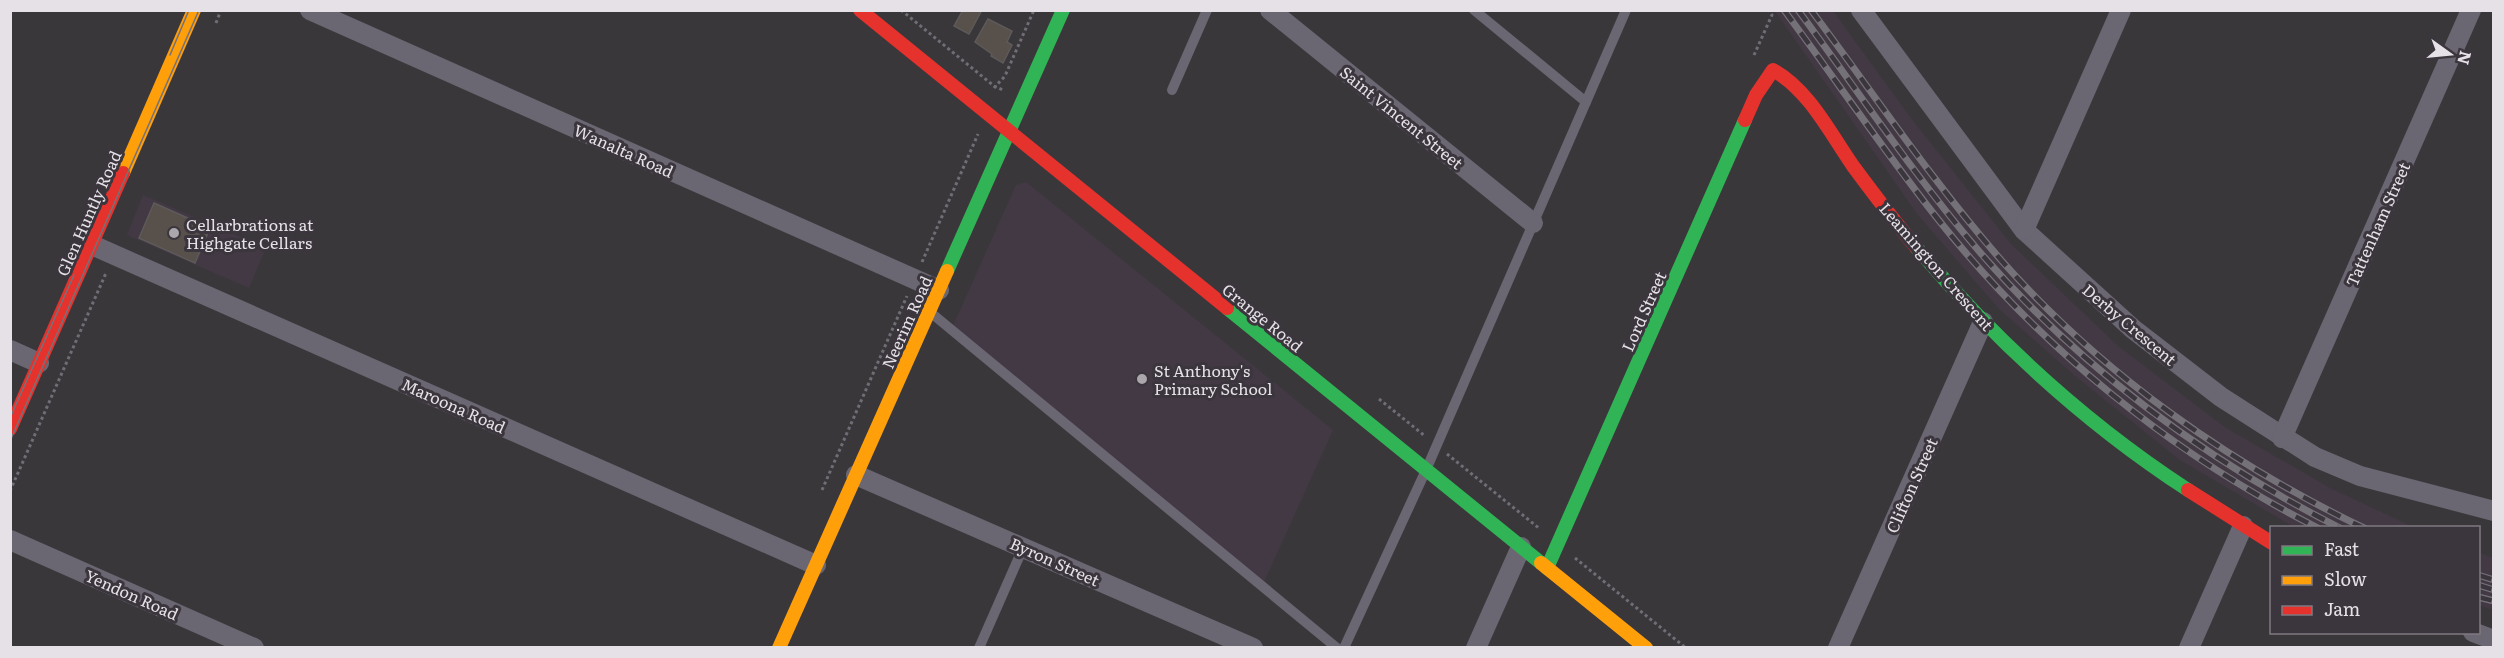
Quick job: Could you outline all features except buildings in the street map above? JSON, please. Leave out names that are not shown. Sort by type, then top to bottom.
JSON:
[{"type":"main road","name":"Glen Huntly Road","points":[[10,429],[194,10]]},
{"type":"main road","name":"Grange Road","points":[[860,10],[1646,648]]},
{"type":"main road","name":"Neerim Road","points":[[779,648],[1063,10]]},
{"type":"main road","name":"Leamington Crescent","points":[[1773,70],[1780,73],[1798,90],[1911,240],[1983,322],[2037,375],[2109,435],[2270,542]]},
{"type":"main road","name":"Lord Street","points":[[1547,568],[1756,95],[1773,70]]},
{"type":"street","name":"Wanalta Road","points":[[310,10],[939,290]]},
{"type":"street","name":"Saint Vincent Street","points":[[1270,10],[1533,223]]},
{"type":"street","name":"Derby Crescent","points":[[1861,10],[2024,230],[2133,329],[2222,397],[2282,438],[2315,457],[2360,476],[2493,512]]},
{"type":"street","points":[[2024,230],[2121,10]]},
{"type":"street","name":"Tattenham Street","points":[[2282,438],[2471,10]]},
{"type":"street","name":"Maroona Road","points":[[92,245],[816,565]]},
{"type":"street","name":"Clifton Street","points":[[1838,648],[1983,322]]},
{"type":"street","points":[[10,350],[39,363]]},
{"type":"street","name":"Byron Street","points":[[856,475],[1253,648]]},
{"type":"street","points":[[2189,648],[2243,526]]},
{"type":"street","name":"Yendon Road","points":[[10,540],[254,648]]},
{"type":"street","points":[[1476,648],[1521,547]]},
{"type":"street","points":[[2476,634],[2493,640]]},
{"type":"lane","points":[[1172,90],[1207,10]]},
{"type":"lane","points":[[1474,10],[1586,102]]},
{"type":"lane","points":[[1344,648],[1426,470],[1626,10]]},
{"type":"lane","points":[[929,311],[1000,367],[1337,648]]},
{"type":"lane","points":[[979,648],[1023,548]]},
{"type":"path","points":[[901,10],[1020,106]]},
{"type":"path","points":[[1769,10],[1772,15],[1753,56],[1773,70]]},
{"type":"path","points":[[1373,394],[1686,648]]},
{"type":"shaded area","points":[[1775,11],[1833,11],[1910,117],[2011,244],[2118,346],[2226,428],[2330,488],[2411,526],[2292,526],[2180,460],[2074,375],[1999,309],[1918,215]]},
{"type":"shaded area","name":"St Anthony's Primary School","points":[[1026,182],[1333,430],[1264,582],[952,328],[1016,185]]},
{"type":"shaded area","points":[[143,195],[266,248],[249,288],[127,235]]},
{"type":"shaded area","points":[[2480,553],[2493,558],[2493,610],[2480,605]]},
{"type":"tram line","points":[[170,55],[189,10]]},
{"type":"tram line","points":[[10,441],[199,10]]},
{"type":"tram line","points":[[10,418],[74,275]]},
{"type":"railway","points":[[1784,10],[1937,218],[2019,310],[2111,394],[2160,431],[2264,499],[2314,526]]},
{"type":"railway","points":[[1798,10],[1908,162],[1954,221],[1978,250],[2058,333],[2146,407],[2192,440],[2240,472],[2336,526]]},
{"type":"railway","points":[[1811,10],[1927,168],[1976,230],[2039,301],[2080,340],[2169,412],[2215,444],[2313,502],[2360,526]]},
{"type":"railway","points":[[2480,576],[2494,580]]},
{"type":"railway","points":[[2480,586],[2494,590]]},
{"type":"railway","points":[[2480,598],[2494,601]]},
{"type":"traffic: fast","points":[[947,271],[1063,10]]},
{"type":"traffic: fast","points":[[1547,568],[1745,120]]},
{"type":"traffic: fast","points":[[1916,247],[1977,315],[2043,378],[2113,437],[2188,490]]},
{"type":"traffic: fast","points":[[1227,308],[1541,563]]},
{"type":"traffic: slow","points":[[123,173],[194,10]]},
{"type":"traffic: slow","points":[[779,648],[947,271]]},
{"type":"traffic: slow","points":[[1541,563],[1646,648]]},
{"type":"traffic: jam","points":[[860,10],[1227,308]]},
{"type":"traffic: jam","points":[[1745,120],[1756,95],[1773,70],[1786,79],[1808,100],[1853,166],[1916,247]]},
{"type":"traffic: jam","points":[[10,429],[123,173]]},
{"type":"traffic: jam","points":[[2188,490],[2270,542]]},
{"type":"place","name":"Cellarbrations at Highgate Cellars","points":[[174,233]]},
{"type":"place","name":"St Anthony's Primary School","points":[[1142,379]]}]
